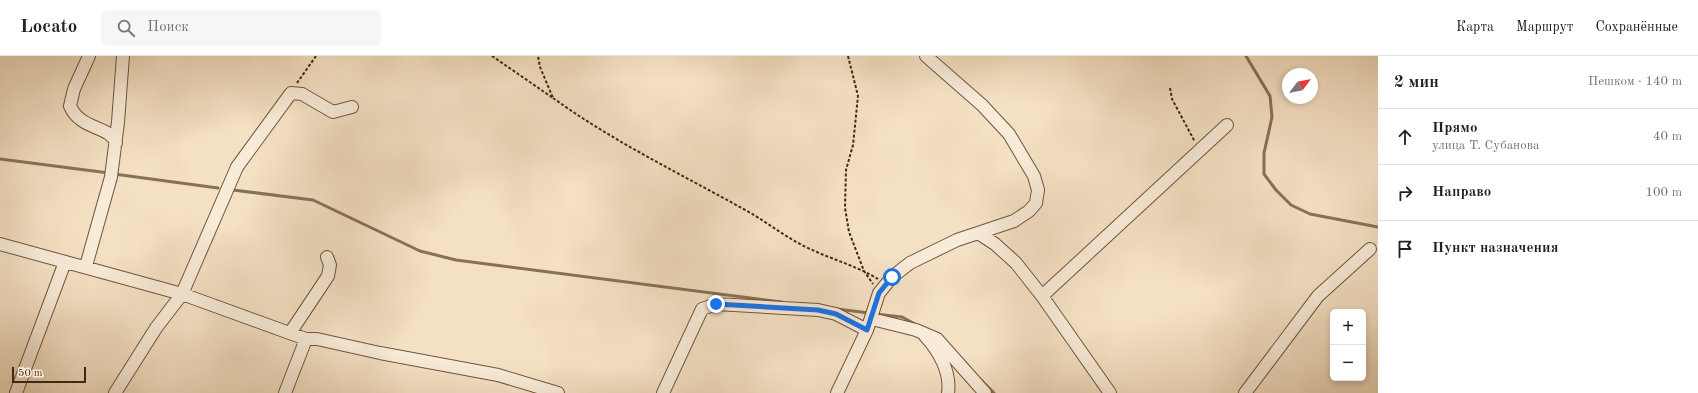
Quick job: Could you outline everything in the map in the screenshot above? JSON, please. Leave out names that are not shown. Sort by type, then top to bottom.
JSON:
[{"type":"street","points":[[89,56],[74,88],[70,106],[81,121],[112,135],[116,143]]},
{"type":"street","points":[[86,266],[104,204],[116,143],[123,56]]},
{"type":"street","points":[[837,393],[870,322],[880,292],[910,263],[957,240],[1014,221],[1029,212],[1036,202],[1038,190],[1034,176],[1009,134],[997,120],[926,56]]},
{"type":"street","points":[[115,393],[156,328],[182,294],[237,167],[291,93],[302,94],[334,112],[352,107]]},
{"type":"street","points":[[1042,296],[1227,125]]},
{"type":"street","points":[[978,233],[1009,255],[1042,296],[1110,393]]},
{"type":"street","points":[[0,244],[65,262],[86,266],[182,294],[306,339],[317,339],[380,353],[498,375],[558,393]]},
{"type":"street","points":[[1245,393],[1318,296],[1370,249]]},
{"type":"street","points":[[290,333],[328,276],[330,265],[327,258]]},
{"type":"street","points":[[16,393],[65,262]]},
{"type":"street","points":[[663,393],[702,309],[716,304],[818,310],[922,332],[943,344],[985,393]]},
{"type":"street","points":[[922,332],[939,354],[949,380],[948,393]]},
{"type":"street","points":[[285,393],[306,339]]},
{"type":"path","points":[[291,93],[316,56]]},
{"type":"path","points":[[492,56],[591,126],[675,173],[748,211],[806,247],[864,271],[880,292]]},
{"type":"path","points":[[538,56],[540,67],[553,98]]},
{"type":"path","points":[[848,56],[858,96],[853,145],[846,170],[845,208],[849,232],[864,271],[880,292]]},
{"type":"path","points":[[1170,88],[1172,99],[1199,152]]},
{"type":"waterway","points":[[1246,56],[1270,96],[1272,117],[1264,153],[1264,174],[1276,190],[1291,205],[1310,214],[1378,227]]},
{"type":"waterway","points":[[0,159],[109,173]]},
{"type":"waterway","points":[[114,174],[218,188]]},
{"type":"waterway","points":[[233,190],[313,200],[420,251],[456,260],[782,302]]},
{"type":"waterway","points":[[837,309],[869,313]]},
{"type":"waterway","points":[[875,314],[902,317],[915,324]]},
{"type":"waterway","points":[[981,380],[994,393]]},
{"type":"route","points":[[716,304],[818,310],[848,318],[867,330],[872,319],[879,293],[892,277]]}]
